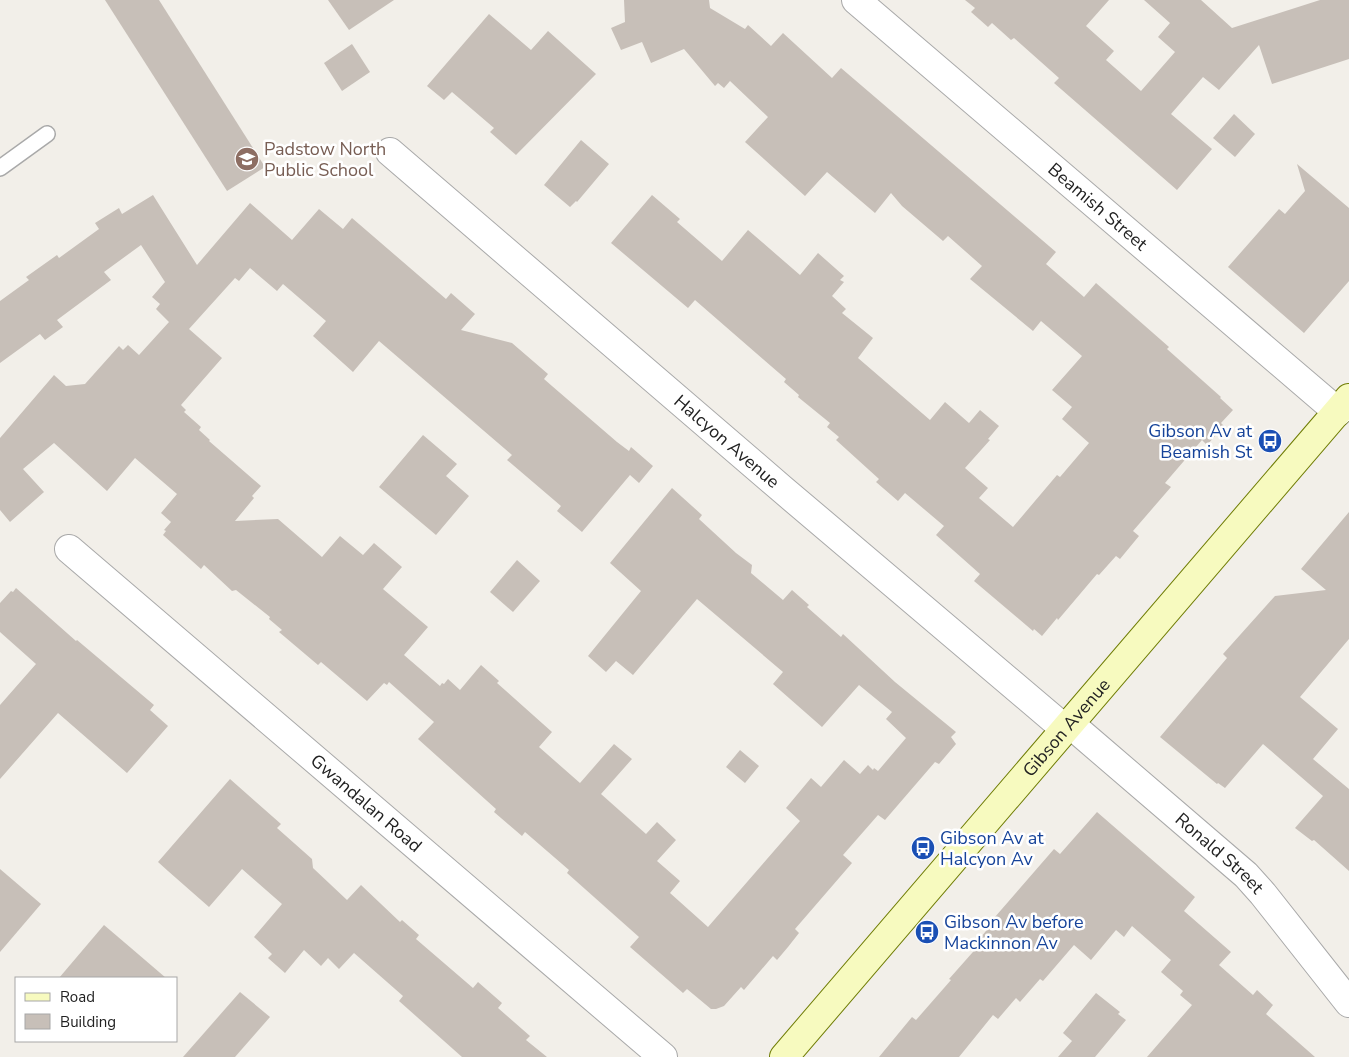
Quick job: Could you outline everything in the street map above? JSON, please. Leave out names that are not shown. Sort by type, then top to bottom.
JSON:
[{"type":"main road","name":"Gibson Avenue","points":[[784,1057],[1067,726],[1342,414]]},
{"type":"street","name":"Beamish Street","points":[[856,0],[1342,414]]},
{"type":"street","name":"Halcyon Avenue","points":[[390,152],[782,489],[1067,726]]},
{"type":"street","name":"Gwandalan Road","points":[[69,549],[663,1057]]},
{"type":"street","name":"Ronald Street","points":[[1067,726],[1246,876],[1349,1003]]},
{"type":"lane","points":[[0,168],[48,134]]},
{"type":"building","points":[[105,0],[159,0],[265,167],[227,191]]},
{"type":"building","points":[[328,0],[394,0],[349,30]]},
{"type":"building","points":[[624,0],[709,0],[710,8],[745,29],[748,25],[771,46],[783,33],[832,78],[841,68],[1056,252],[1046,264],[1084,297],[1096,283],[1169,347],[1167,349],[1233,410],[1221,423],[1224,426],[1207,445],[1202,440],[1165,483],[1171,487],[1133,531],[1139,536],[1120,559],[1116,556],[1099,575],[1097,574],[1042,636],[1034,629],[1033,631],[974,581],[980,574],[936,535],[944,526],[905,493],[898,501],[876,482],[879,479],[836,440],[839,437],[827,427],[830,423],[798,397],[799,395],[784,382],[786,379],[695,300],[688,308],[611,243],[652,195],[680,219],[677,222],[722,261],[748,230],[800,275],[818,253],[844,276],[840,280],[844,282],[832,296],[846,309],[842,313],[873,338],[858,358],[930,420],[945,402],[969,423],[980,410],[999,426],[988,439],[990,440],[965,468],[988,488],[979,498],[1013,527],[1057,475],[1060,477],[1089,443],[1062,419],[1072,407],[1052,390],[1082,356],[1041,321],[1033,331],[970,279],[982,266],[948,236],[943,241],[902,206],[891,193],[875,213],[827,172],[805,196],[745,142],[768,117],[730,81],[724,88],[718,83],[715,86],[684,49],[651,63],[642,42],[621,50],[611,28],[625,22]]},
{"type":"building","points":[[965,0],[1109,0],[1086,26],[1114,51],[1106,60],[1141,91],[1175,52],[1158,37],[1170,23],[1144,0],[1201,0],[1232,28],[1320,0],[1349,0],[1349,59],[1272,84],[1259,45],[1219,90],[1203,77],[1171,114],[1212,149],[1177,190],[1054,83],[1059,78],[1014,38],[1011,40],[992,23],[988,27],[971,12],[975,8]]},
{"type":"building","points":[[489,14],[531,50],[548,31],[596,74],[516,155],[490,132],[494,128],[452,92],[444,100],[427,86]]},
{"type":"building","points":[[352,44],[370,72],[342,91],[324,63]]},
{"type":"building","points":[[1234,114],[1255,134],[1235,157],[1213,138]]},
{"type":"building","points":[[581,140],[609,164],[577,202],[570,207],[544,185]]},
{"type":"building","points":[[1297,164],[1349,208],[1349,281],[1304,333],[1228,267],[1279,209],[1285,214],[1305,191]]},
{"type":"building","points":[[153,195],[197,265],[250,203],[292,240],[319,209],[343,229],[352,218],[446,299],[451,293],[475,314],[461,330],[512,343],[548,374],[544,379],[552,386],[617,442],[629,451],[631,447],[653,466],[639,483],[630,475],[582,532],[557,511],[561,506],[507,460],[512,455],[379,341],[353,372],[313,336],[326,321],[283,284],[277,291],[250,268],[239,281],[235,278],[189,329],[222,358],[181,405],[186,410],[184,412],[201,427],[199,430],[209,441],[261,486],[252,496],[254,498],[235,521],[278,519],[322,557],[340,536],[363,555],[374,543],[402,567],[383,589],[428,627],[404,655],[440,686],[448,679],[460,690],[481,665],[499,681],[497,683],[552,732],[539,747],[580,783],[614,744],[632,759],[601,794],[646,834],[657,822],[676,840],[657,861],[680,881],[670,893],[708,927],[800,821],[786,808],[811,778],[821,787],[844,760],[860,774],[868,765],[873,770],[874,768],[878,771],[906,738],[886,719],[892,712],[859,685],[822,727],[773,684],[783,672],[697,599],[633,675],[616,661],[606,672],[588,656],[641,591],[610,563],[672,488],[702,515],[699,519],[752,565],[751,573],[783,600],[792,590],[809,605],[807,607],[841,637],[843,634],[895,682],[956,732],[951,737],[956,744],[939,764],[935,762],[885,820],[878,815],[843,855],[852,863],[795,929],[799,933],[777,960],[773,956],[744,990],[741,987],[724,1006],[711,1009],[687,989],[683,993],[630,947],[639,937],[567,873],[569,870],[525,832],[522,836],[494,812],[496,809],[418,739],[434,722],[389,682],[387,685],[384,683],[367,701],[321,662],[318,665],[279,632],[282,630],[269,619],[270,617],[236,590],[232,591],[204,565],[201,569],[163,535],[166,531],[164,530],[171,522],[161,513],[177,494],[135,458],[107,491],[54,443],[23,469],[44,492],[10,522],[0,510],[0,438],[54,375],[66,386],[85,384],[119,346],[123,350],[128,345],[139,355],[169,322],[156,309],[160,304],[152,297],[165,282],[141,245],[104,272],[111,280],[57,320],[63,327],[45,340],[40,334],[0,363],[0,301],[29,280],[26,277],[57,255],[59,258],[99,229],[95,223],[119,208],[122,214]]},
{"type":"building","points":[[423,435],[457,464],[446,476],[469,496],[436,535],[379,487]]},
{"type":"building","points":[[1349,512],[1349,639],[1300,697],[1338,729],[1313,759],[1349,789],[1349,871],[1314,840],[1312,841],[1295,828],[1323,796],[1263,744],[1225,788],[1217,784],[1160,737],[1227,658],[1223,654],[1275,596],[1326,590],[1301,569]]},
{"type":"building","points":[[517,560],[540,581],[513,612],[490,592]]},
{"type":"building","points":[[16,588],[76,641],[154,705],[150,710],[168,726],[127,773],[58,713],[0,779],[0,705],[36,664],[0,632],[0,603]]},
{"type":"building","points":[[740,750],[759,766],[745,783],[726,767]]},
{"type":"building","points":[[230,779],[281,824],[277,828],[312,859],[313,868],[347,900],[361,885],[400,922],[402,920],[419,935],[416,939],[473,988],[478,982],[502,1003],[498,1008],[530,1036],[526,1040],[547,1057],[462,1057],[399,1001],[403,996],[354,953],[339,969],[328,958],[321,966],[304,950],[285,973],[268,958],[272,954],[254,937],[282,904],[242,869],[209,907],[158,862]]},
{"type":"building","points":[[1097,812],[1195,897],[1184,911],[1231,952],[1219,965],[1253,995],[1257,990],[1273,1005],[1266,1014],[1315,1057],[1147,1057],[1192,1005],[1180,995],[1183,991],[1161,972],[1171,960],[1132,926],[1124,937],[1116,930],[1091,960],[1074,945],[1043,981],[1040,979],[1020,1002],[1016,998],[998,1019],[993,1015],[959,1057],[879,1057],[912,1017],[916,1020],[951,980],[949,979],[980,944],[977,942],[990,926],[988,925],[1054,849],[1060,854]]},
{"type":"building","points":[[0,869],[41,904],[0,952]]},
{"type":"building","points":[[104,925],[165,977],[60,977]]},
{"type":"building","points":[[240,992],[270,1017],[235,1057],[183,1057]]},
{"type":"building","points":[[1096,993],[1120,1012],[1118,1014],[1126,1020],[1095,1057],[1058,1057],[1072,1041],[1063,1033]]},
{"type":"place","name":"Padstow North Public School","points":[[247,159]]},
{"type":"place","name":"Gibson Av at Beamish St","points":[[1270,441]]},
{"type":"place","name":"Gibson Av at Halcyon Av","points":[[923,848]]},
{"type":"place","name":"Gibson Av before Mackinnon Av","points":[[927,932]]}]
